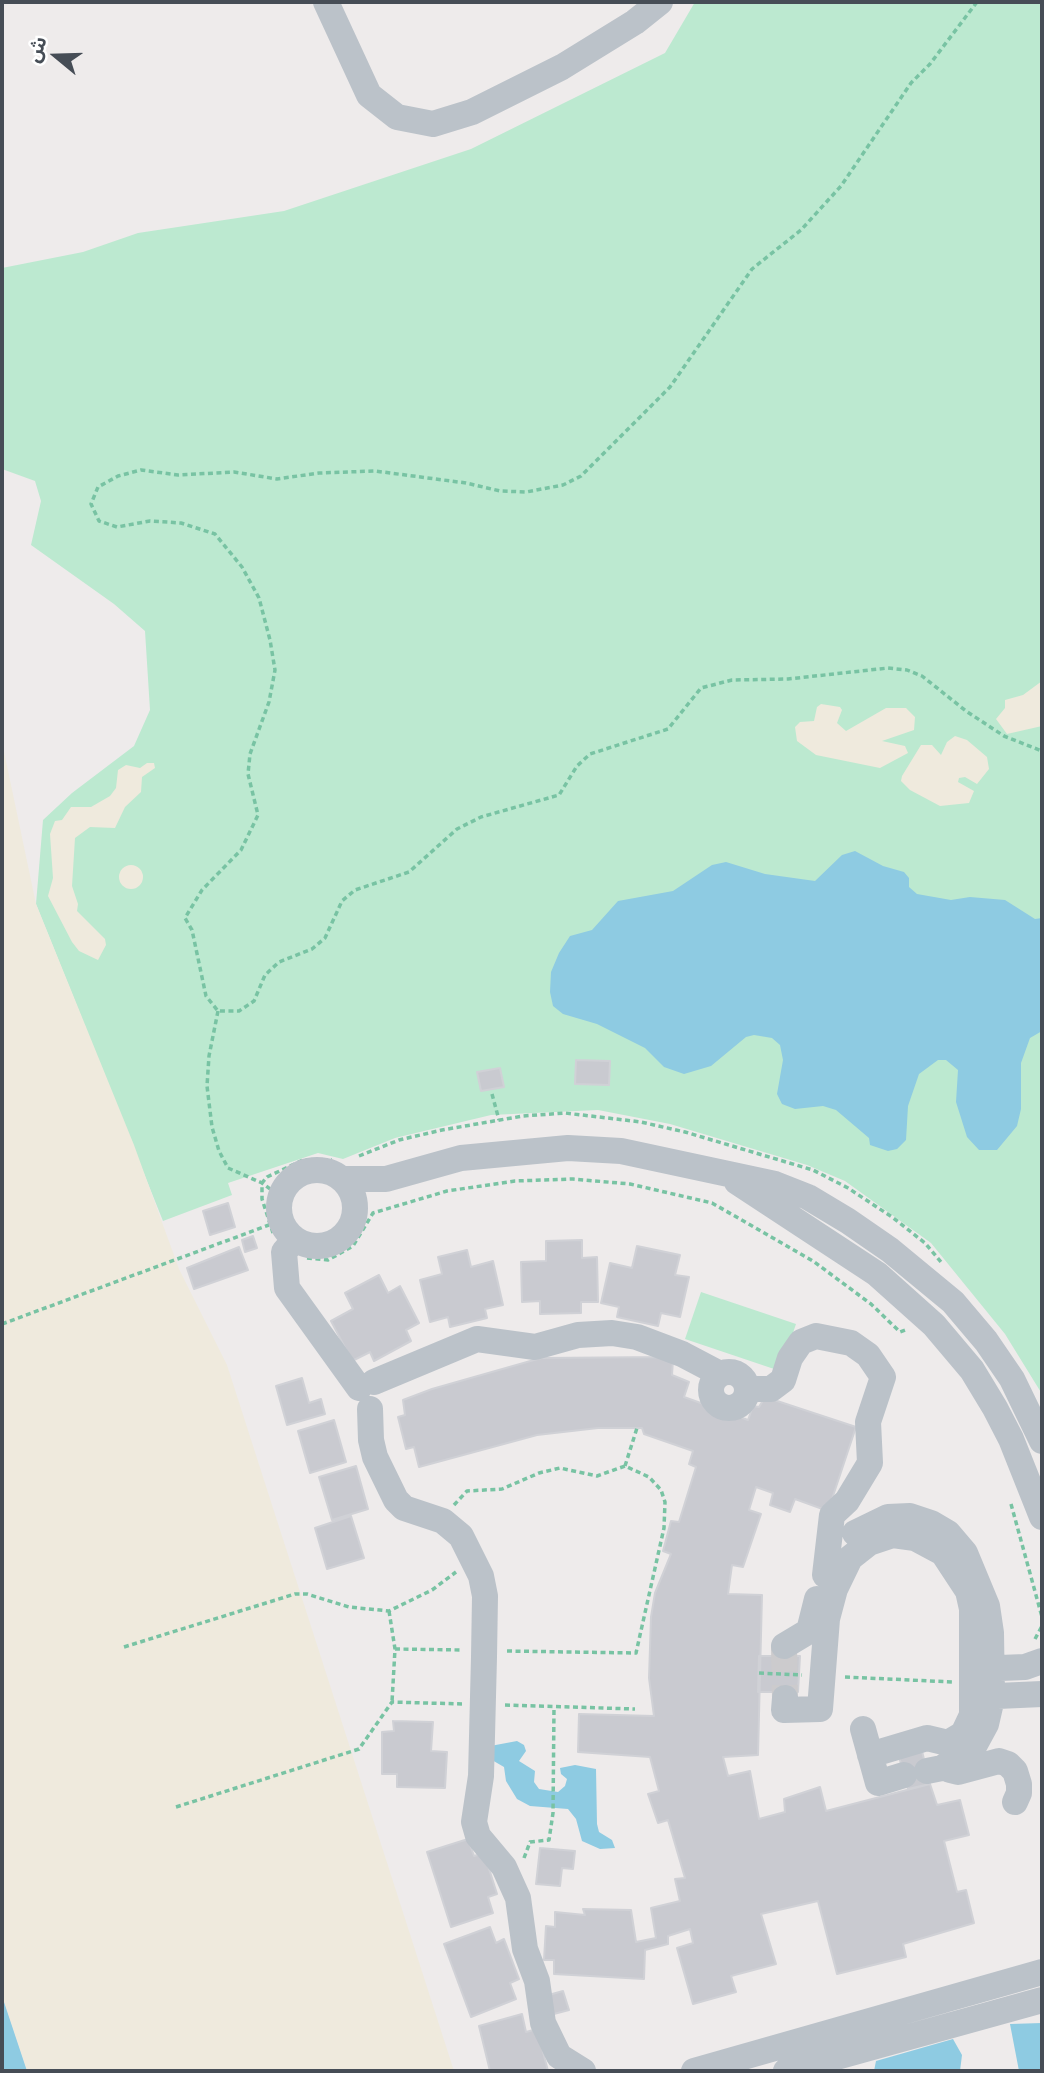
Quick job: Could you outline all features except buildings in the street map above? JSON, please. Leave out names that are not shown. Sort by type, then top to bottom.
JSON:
[{"type":"street","points":[[326,2],[369,95],[397,117],[433,124],[472,112],[562,66],[635,22],[660,2]]},
{"type":"street","points":[[342,1180],[386,1179],[461,1158],[568,1148],[621,1151],[726,1175],[754,1178],[808,1197],[890,1250],[953,1302],[986,1341],[1012,1379],[1042,1441]]},
{"type":"street","points":[[355,1211],[351,1191],[342,1180],[327,1171],[304,1172],[286,1187],[272,1190],[290,1245],[287,1288],[368,1393],[371,1440],[375,1457],[396,1500],[404,1508],[443,1521],[461,1536],[474,1558],[485,1596],[481,1776],[474,1822],[478,1836],[504,1867],[518,1898],[526,1949],[537,1981],[543,2023],[559,2056],[583,2071]]},
{"type":"street","points":[[726,1175],[877,1275],[934,1325],[972,1370],[1011,1439],[1042,1517]]},
{"type":"street","points":[[290,1245],[328,1244],[347,1231],[365,1193],[386,1179]]},
{"type":"street","points":[[901,1295],[918,1273]]},
{"type":"street","points":[[368,1393],[477,1339],[536,1347],[578,1335],[612,1333],[637,1336],[682,1354],[720,1374],[714,1379],[711,1394],[720,1407],[728,1409],[742,1404],[748,1389],[771,1389],[783,1380],[790,1358],[801,1342],[816,1335],[851,1343],[869,1355],[883,1377],[868,1422],[870,1463],[847,1502],[832,1515],[825,1575],[808,1631],[784,1646]]},
{"type":"street","points":[[825,1575],[847,1541],[888,1517],[910,1516],[931,1523],[948,1533],[965,1553],[976,1574],[987,1606],[981,1683],[972,1715],[963,1734],[948,1743],[927,1738],[870,1755]]},
{"type":"street","points":[[785,1698],[784,1710],[820,1709],[821,1676],[830,1609],[835,1589],[850,1558],[869,1543],[893,1535],[915,1538],[943,1553],[968,1591],[986,1724],[973,1748],[924,1771],[878,1783],[863,1729]]},
{"type":"street","points":[[981,1683],[1042,1661]]},
{"type":"street","points":[[981,1683],[1042,1694]]},
{"type":"street","points":[[924,1771],[958,1772],[999,1761],[1009,1764],[1016,1771],[1019,1784],[1015,1802]]},
{"type":"street","points":[[694,2071],[1042,1972]]},
{"type":"street","points":[[786,2071],[1042,2000]]},
{"type":"path","points":[[917,1338],[909,1328],[900,1332],[871,1304],[813,1261],[712,1203],[630,1184],[573,1179],[525,1180],[447,1191],[373,1213],[353,1247],[328,1259],[299,1257],[269,1225],[261,1199],[272,1190],[228,1168],[212,1127],[206,1086],[218,1011],[206,996],[192,930],[185,918],[202,890],[241,850],[258,815],[248,774],[250,754],[269,702],[275,670],[259,598],[242,567],[215,534],[181,523],[150,521],[117,527],[99,521],[91,504],[98,487],[118,476],[141,470],[178,475],[234,472],[277,479],[319,473],[375,471],[466,483],[500,491],[526,492],[563,485],[581,476],[670,387],[752,269],[802,230],[841,186],[911,83],[930,64],[977,2]]},
{"type":"path","points":[[218,1011],[239,1011],[254,1001],[265,975],[279,962],[312,949],[325,938],[342,901],[355,890],[409,872],[457,829],[481,817],[559,795],[577,766],[590,754],[668,729],[701,688],[732,680],[788,679],[888,668],[907,670],[922,676],[966,711],[1004,736],[1042,751]]},
{"type":"path","points":[[492,1094],[499,1120]]},
{"type":"path","points":[[2,1324],[183,1254],[269,1225]]},
{"type":"path","points":[[625,1466],[637,1428]]},
{"type":"path","points":[[395,1649],[636,1653],[664,1528],[661,1490],[649,1477],[625,1466],[597,1476],[560,1468],[548,1470],[514,1486],[467,1492],[443,1521]]},
{"type":"path","points":[[1009,1496],[1042,1617]]},
{"type":"path","points":[[124,1647],[295,1594],[307,1594],[349,1606],[389,1611],[432,1590],[474,1558]]},
{"type":"path","points":[[389,1611],[395,1649],[391,1702]]},
{"type":"path","points":[[759,1673],[981,1683]]},
{"type":"path","points":[[510,1880],[530,1842],[549,1840],[553,1813],[554,1707]]},
{"type":"path","points":[[176,1807],[344,1754]]},
{"type":"green space","points":[[695,2],[1042,2],[1042,1394],[1005,1334],[931,1243],[845,1181],[807,1165],[670,1124],[598,1110],[491,1115],[395,1138],[343,1159],[318,1153],[228,1183],[232,1195],[163,1221],[36,904],[43,820],[72,793],[134,746],[150,710],[145,631],[114,604],[31,545],[41,501],[35,481],[2,469],[2,268],[83,252],[138,233],[284,211],[471,149],[665,53]]},
{"type":"green space","points":[[701,1292],[796,1324],[780,1371],[685,1339]]},
{"type":"sand","points":[[1042,681],[1042,726],[1007,734],[996,719],[1005,708],[1005,700],[1023,695]]},
{"type":"sand","points":[[821,704],[840,707],[842,710],[837,723],[846,731],[886,708],[906,708],[915,717],[914,730],[882,741],[905,746],[908,753],[880,768],[816,755],[797,741],[795,727],[800,722],[814,721],[817,707]]},
{"type":"sand","points":[[955,736],[967,740],[987,757],[989,769],[977,784],[965,777],[959,778],[958,782],[974,791],[969,803],[940,806],[910,790],[901,781],[902,776],[921,745],[932,745],[941,755],[947,742]]},
{"type":"sand","points":[[2,742],[36,904],[134,1145],[179,1269],[227,1365],[454,2071],[27,2071],[2,1996]]},
{"type":"sand","points":[[147,763],[154,763],[155,768],[142,777],[141,792],[125,807],[115,828],[90,827],[75,838],[72,886],[78,904],[77,911],[105,939],[106,945],[98,960],[79,951],[48,896],[53,878],[50,834],[55,821],[62,820],[71,807],[91,807],[110,796],[116,788],[118,770],[126,765],[140,768]]},
{"type":"sand","points":[[131,865],[142,872],[143,877],[136,888],[131,889],[120,882],[119,877],[126,866]]},
{"type":"water","points":[[855,851],[883,866],[904,872],[909,878],[909,887],[917,894],[951,900],[970,897],[1005,900],[1035,919],[1042,918],[1042,1031],[1030,1038],[1021,1063],[1021,1109],[1017,1126],[997,1150],[979,1150],[967,1137],[956,1102],[958,1070],[946,1060],[938,1060],[919,1074],[908,1106],[906,1140],[897,1149],[888,1151],[870,1145],[869,1138],[836,1110],[823,1106],[795,1109],[782,1104],[777,1094],[783,1060],[780,1045],[772,1038],[754,1035],[746,1037],[711,1066],[684,1074],[664,1067],[645,1048],[597,1024],[563,1014],[553,1006],[550,992],[551,972],[559,953],[570,936],[592,930],[618,901],[673,891],[712,865],[726,862],[765,874],[815,881],[842,855]]},
{"type":"water","points":[[517,1741],[524,1745],[526,1751],[519,1761],[535,1771],[534,1782],[539,1789],[558,1792],[565,1786],[567,1779],[561,1774],[560,1768],[575,1765],[596,1769],[597,1824],[599,1832],[612,1840],[615,1848],[600,1849],[582,1841],[576,1819],[568,1809],[530,1806],[517,1799],[506,1781],[504,1767],[485,1756],[485,1747]]},
{"type":"water","points":[[2,1996],[27,2071],[2,2071]]},
{"type":"water","points":[[1042,2023],[1042,2071],[1019,2071],[1010,2024]]},
{"type":"water","points":[[953,2039],[962,2055],[960,2071],[874,2071],[876,2061]]},
{"type":"tunnel","points":[[784,1646],[785,1698]]}]
